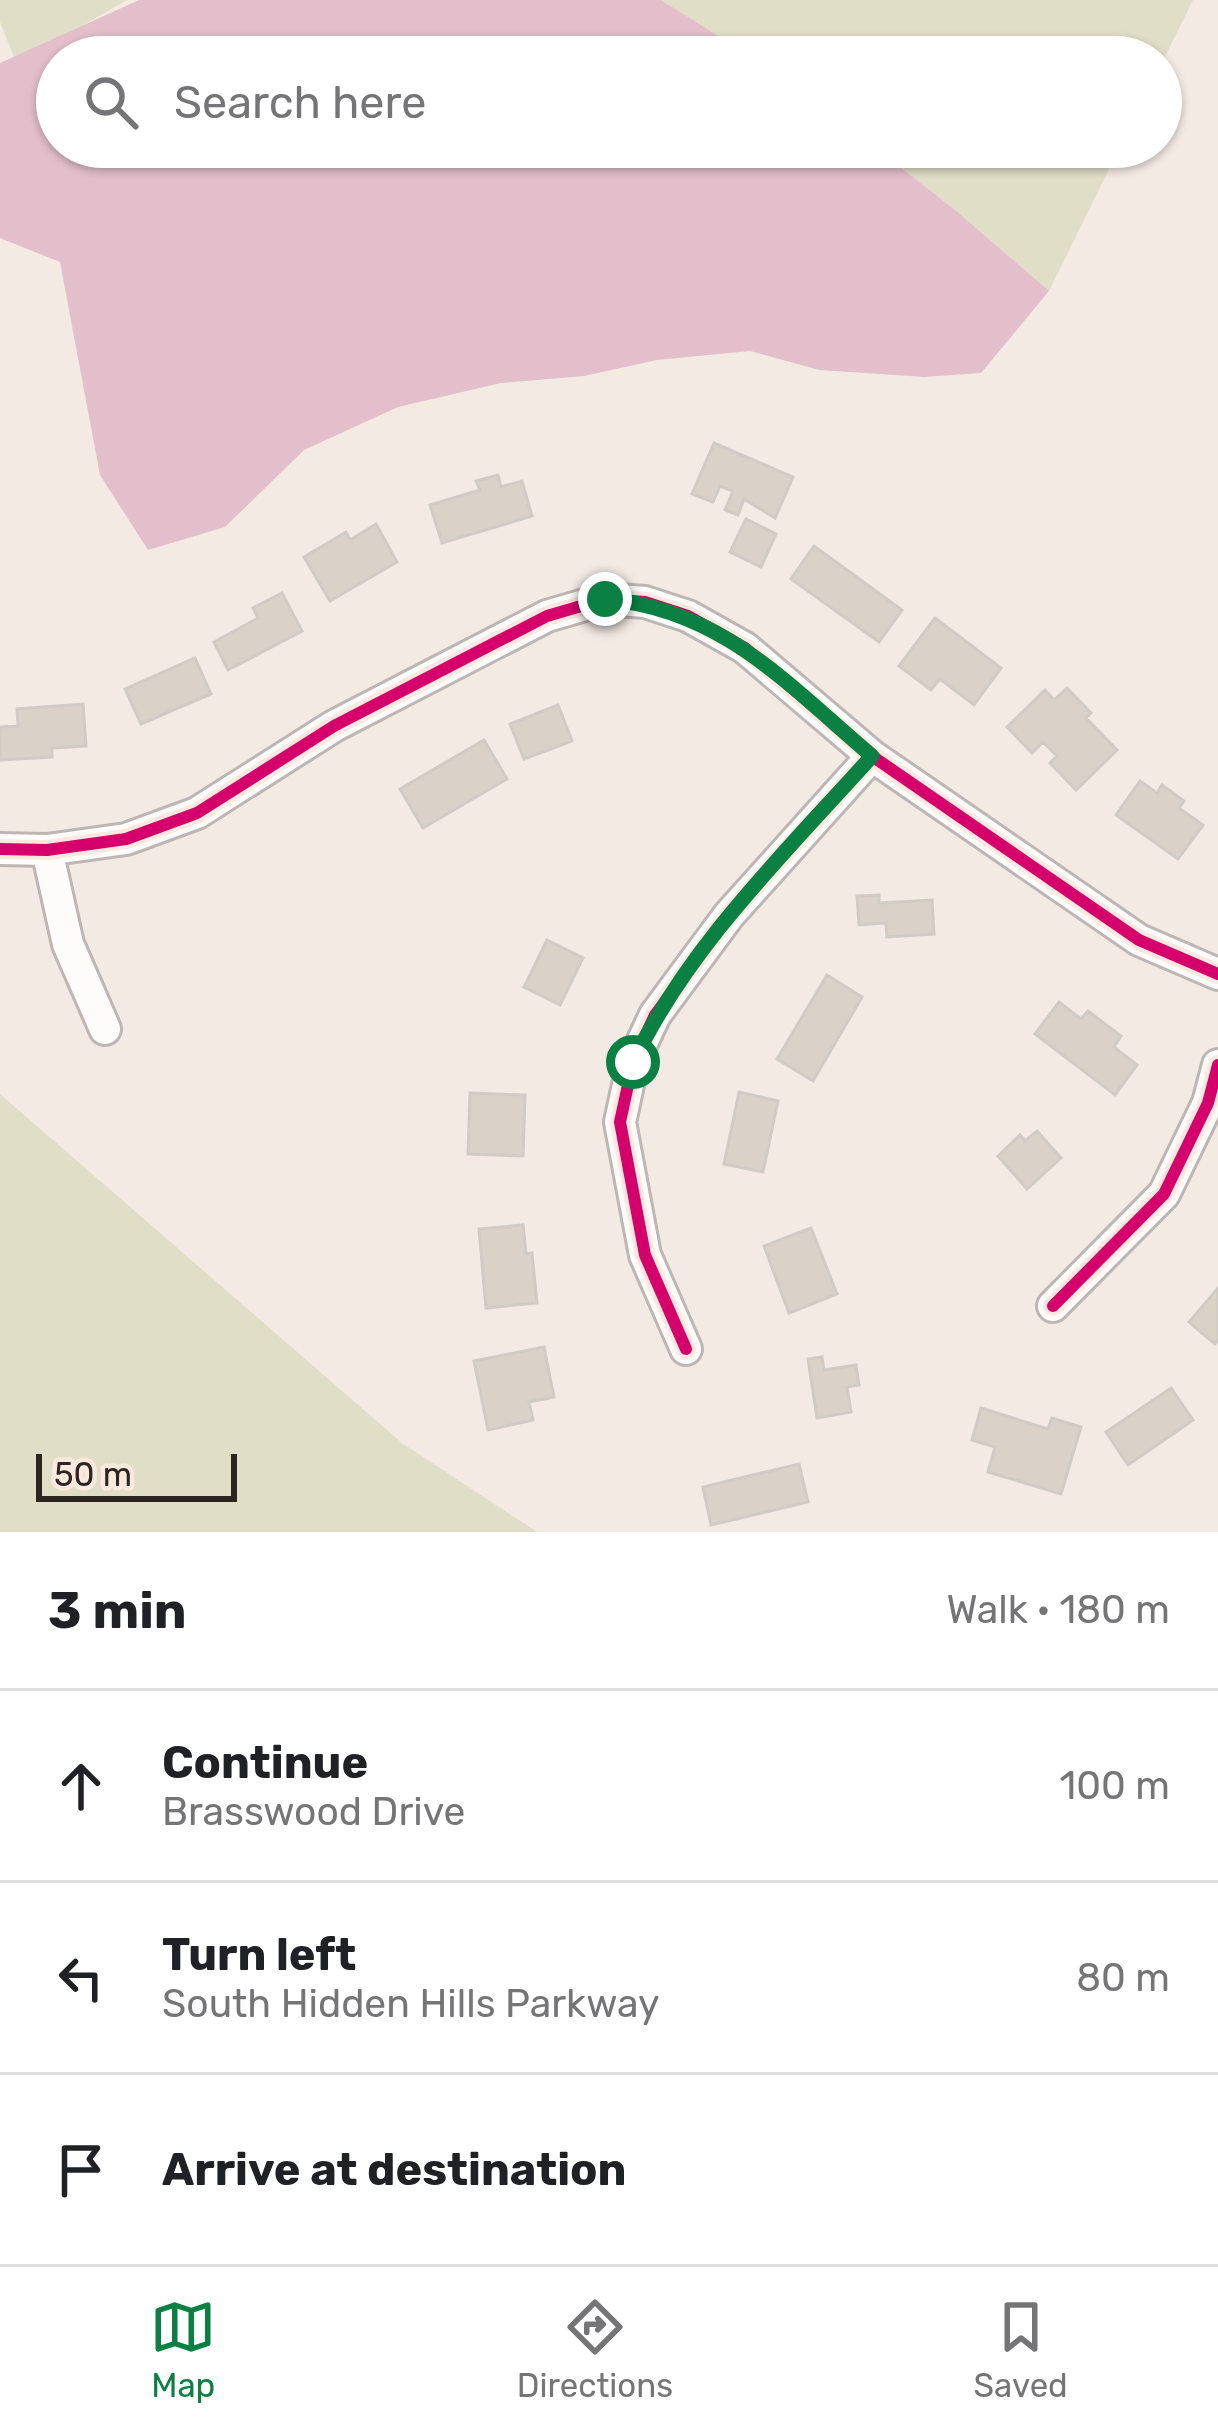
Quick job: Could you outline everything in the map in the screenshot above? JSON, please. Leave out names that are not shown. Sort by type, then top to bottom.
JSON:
[{"type":"street","points":[[0,849],[47,850],[126,839],[197,813],[334,726],[547,616],[605,599],[645,602],[688,616],[746,648],[872,756],[1139,940],[1218,974]]},
{"type":"street","points":[[686,1349],[645,1255],[620,1122],[633,1062],[655,1015],[729,915],[872,756]]},
{"type":"street","points":[[47,850],[68,944],[105,1029]]},
{"type":"street","points":[[1053,1306],[1164,1194],[1208,1103],[1218,1065]]},
{"type":"shaded area","points":[[0,0],[127,0],[62,36],[36,36],[36,47],[14,57],[0,22]]},
{"type":"shaded area","points":[[139,0],[661,0],[718,36],[60,36]]},
{"type":"shaded area","points":[[661,0],[1193,0],[1175,36],[718,36]]},
{"type":"shaded area","points":[[36,47],[36,168],[901,168],[1049,291],[981,373],[924,377],[819,370],[750,351],[657,360],[584,376],[501,383],[398,407],[304,450],[225,527],[148,550],[100,475],[60,262],[0,238],[0,63]]},
{"type":"shaded area","points":[[901,168],[1110,168],[1049,291]]},
{"type":"shaded area","points":[[0,1094],[402,1443],[537,1532],[0,1532]]},
{"type":"building","points":[[714,443],[793,477],[775,518],[744,499],[738,515],[725,510],[733,491],[720,486],[713,502],[692,494]]},
{"type":"building","points":[[498,475],[501,487],[522,481],[532,516],[442,543],[430,505],[480,490],[476,481]]},
{"type":"building","points":[[746,519],[776,534],[761,567],[730,552]]},
{"type":"building","points":[[376,524],[397,562],[330,601],[304,557],[346,532],[350,540]]},
{"type":"building","points":[[814,546],[902,610],[879,642],[791,579]]},
{"type":"building","points":[[282,593],[302,631],[228,670],[214,642],[258,618],[253,608]]},
{"type":"building","points":[[935,618],[1001,668],[974,705],[940,679],[931,690],[899,666]]},
{"type":"building","points":[[195,658],[211,694],[141,724],[125,689]]},
{"type":"building","points":[[1067,688],[1091,713],[1086,718],[1117,750],[1076,790],[1050,763],[1057,756],[1043,742],[1032,753],[1007,727],[1045,690],[1054,700]]},
{"type":"building","points":[[83,704],[86,746],[52,748],[52,757],[0,760],[0,727],[18,726],[17,709]]},
{"type":"building","points":[[558,705],[572,741],[524,759],[510,724]]},
{"type":"building","points":[[484,740],[507,779],[423,828],[400,789]]},
{"type":"building","points":[[1140,781],[1157,793],[1162,785],[1184,801],[1179,808],[1203,825],[1178,859],[1116,815]]},
{"type":"building","points":[[879,895],[879,903],[932,900],[934,934],[887,937],[886,923],[859,925],[857,896]]},
{"type":"building","points":[[547,940],[583,958],[560,1005],[524,987]]},
{"type":"building","points":[[827,975],[862,997],[813,1081],[777,1059]]},
{"type":"building","points":[[1059,1002],[1081,1019],[1088,1011],[1121,1036],[1114,1047],[1137,1065],[1115,1095],[1035,1034]]},
{"type":"building","points":[[739,1092],[778,1101],[763,1172],[724,1164]]},
{"type":"building","points":[[470,1093],[525,1095],[523,1156],[468,1154]]},
{"type":"building","points":[[1037,1131],[1061,1158],[1027,1189],[998,1156],[1020,1135],[1025,1141]]},
{"type":"building","points":[[523,1225],[526,1254],[532,1253],[537,1303],[486,1308],[479,1229]]},
{"type":"building","points":[[811,1228],[837,1294],[789,1313],[764,1246]]},
{"type":"building","points":[[1218,1288],[1218,1340],[1215,1344],[1189,1322]]},
{"type":"building","points":[[544,1347],[554,1397],[529,1402],[533,1420],[488,1430],[474,1361]]},
{"type":"building","points":[[822,1357],[824,1370],[856,1365],[859,1385],[847,1387],[851,1412],[817,1418],[808,1359]]},
{"type":"building","points":[[1171,1388],[1193,1420],[1128,1465],[1106,1432]]},
{"type":"building","points":[[981,1408],[1048,1429],[1052,1418],[1081,1427],[1061,1494],[988,1472],[995,1447],[972,1440]]},
{"type":"building","points":[[799,1464],[808,1502],[711,1525],[703,1487]]},
{"type":"cycle path","points":[[0,849],[47,850],[126,839],[197,813],[334,726],[547,616],[605,599],[645,602],[688,616],[745,648],[872,756],[1139,940],[1218,974]]},
{"type":"cycle path","points":[[686,1349],[645,1255],[620,1122],[633,1062],[655,1015],[729,915],[872,756]]},
{"type":"cycle path","points":[[1053,1306],[1164,1194],[1208,1103],[1218,1065]]},
{"type":"route","points":[[605,599],[645,602],[688,616],[746,648],[872,756],[729,915],[655,1015],[633,1062]]}]
